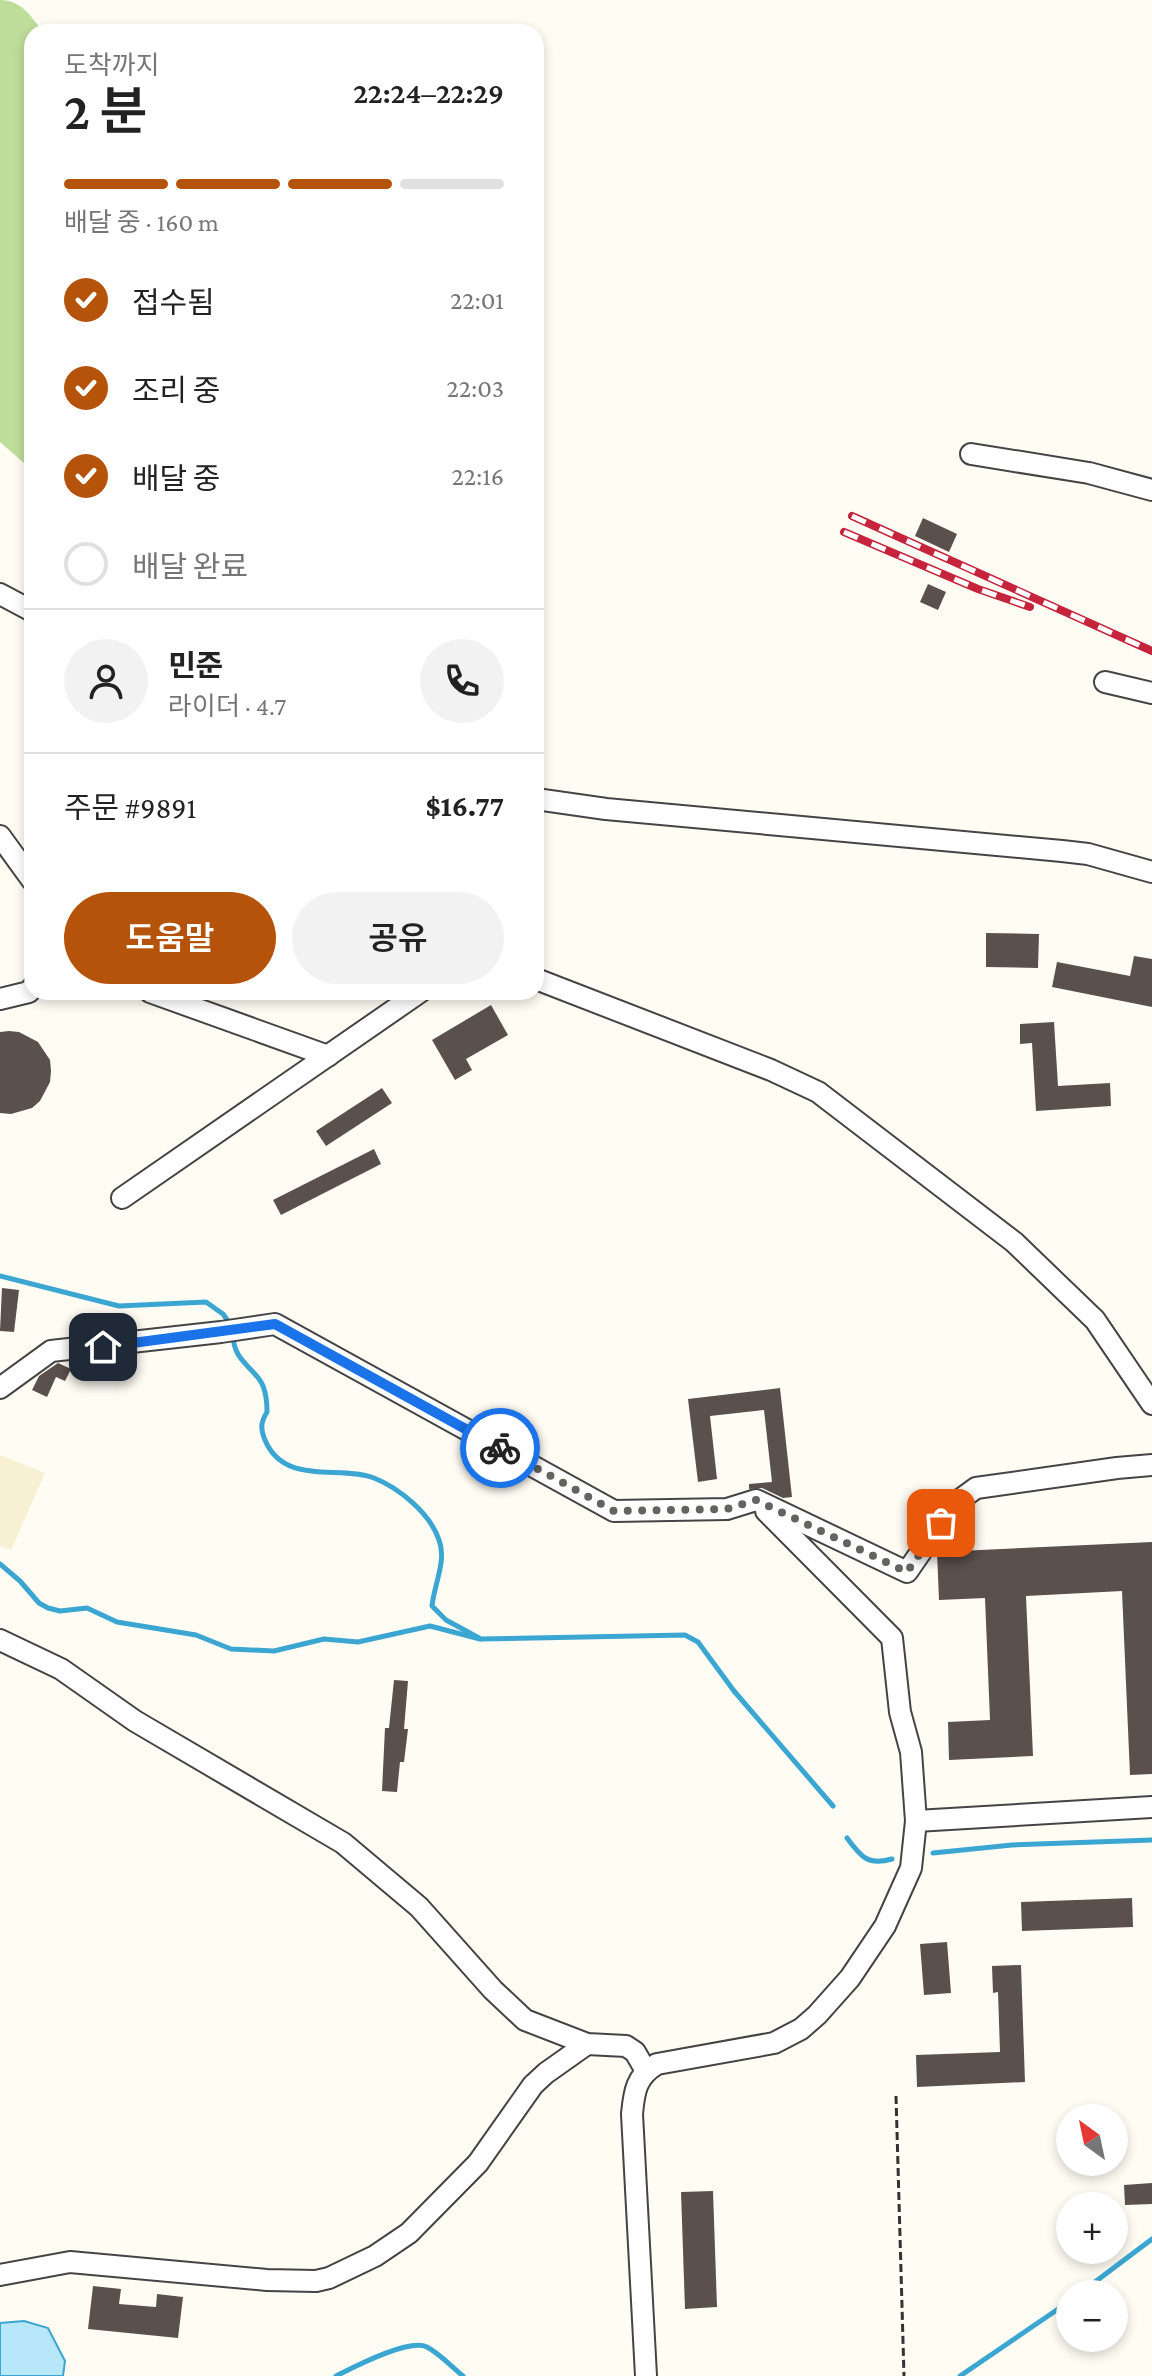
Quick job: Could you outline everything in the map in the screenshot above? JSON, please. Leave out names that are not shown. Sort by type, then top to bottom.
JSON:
[{"type":"street","points":[[971,454],[1089,473],[1152,490]]},
{"type":"street","points":[[0,594],[24,607]]},
{"type":"street","points":[[1105,682],[1152,693]]},
{"type":"street","points":[[544,806],[606,809],[1062,851],[1152,872]]},
{"type":"street","points":[[0,836],[24,869]]},
{"type":"street","points":[[544,982],[771,1070],[818,1092],[994,1226],[1059,1284],[1095,1320],[1152,1404]]},
{"type":"street","points":[[0,999],[24,993]]},
{"type":"street","points":[[172,1000],[328,1056]]},
{"type":"street","points":[[122,1198],[408,1000]]},
{"type":"street","points":[[0,1388],[51,1351],[275,1324],[614,1511],[727,1509],[756,1500],[907,1572],[954,1504],[976,1488],[1152,1465]]},
{"type":"street","points":[[646,2376],[632,2114],[634,2091],[646,2071],[673,2059],[774,2043],[801,2029],[850,1978],[885,1926],[913,1858],[916,1821],[911,1752],[900,1712],[892,1638],[756,1500]]},
{"type":"street","points":[[0,1640],[61,1669],[135,1721],[343,1843],[419,1907],[515,2012],[537,2025],[587,2044],[626,2046],[635,2052],[646,2071]]},
{"type":"street","points":[[916,1821],[1152,1807]]},
{"type":"street","points":[[0,2275],[70,2262],[267,2280],[316,2281],[329,2278],[375,2256],[409,2233],[478,2163],[533,2085],[587,2044]]},
{"type":"path","points":[[896,2096],[904,2376]]},
{"type":"shaded area","points":[[0,1455],[45,1473],[11,1550],[0,1546]]},
{"type":"green space","points":[[0,0],[20,6],[37,24],[24,24],[24,463],[0,442]]},
{"type":"water","points":[[24,2321],[48,2328],[65,2361],[63,2376],[0,2376],[0,2323]]},
{"type":"building","points":[[923,518],[957,534],[949,552],[915,536]]},
{"type":"building","points":[[928,584],[946,592],[938,610],[920,602]]},
{"type":"building","points":[[986,933],[1039,934],[1038,968],[986,967]]},
{"type":"building","points":[[1134,956],[1152,959],[1152,1007],[1052,987],[1057,962],[1130,976]]},
{"type":"building","points":[[491,1005],[508,1035],[466,1059],[472,1070],[455,1080],[432,1040]]},
{"type":"building","points":[[1054,1022],[1058,1086],[1110,1083],[1111,1106],[1036,1111],[1032,1043],[1020,1044],[1020,1024]]},
{"type":"building","points":[[0,1032],[19,1032],[38,1042],[50,1060],[51,1071],[50,1082],[40,1101],[32,1108],[11,1114],[0,1113]]},
{"type":"building","points":[[382,1088],[392,1103],[326,1146],[316,1131]]},
{"type":"building","points":[[374,1149],[381,1164],[281,1215],[273,1200]]},
{"type":"building","points":[[2,1288],[19,1290],[14,1332],[0,1331]]},
{"type":"building","points":[[58,1363],[71,1369],[65,1381],[56,1377],[47,1397],[32,1390],[39,1376]]},
{"type":"building","points":[[780,1388],[792,1497],[783,1498],[762,1488],[749,1489],[749,1484],[772,1482],[764,1410],[710,1416],[717,1479],[698,1482],[688,1399]]},
{"type":"building","points":[[1152,1542],[1152,1774],[1130,1775],[1122,1591],[1026,1596],[1033,1756],[949,1760],[948,1722],[990,1720],[985,1598],[939,1600],[937,1552]]},
{"type":"building","points":[[394,1680],[408,1681],[404,1729],[408,1729],[397,1792],[382,1791],[385,1728],[389,1728]]},
{"type":"building","points":[[1132,1898],[1133,1927],[1022,1931],[1021,1902]]},
{"type":"building","points":[[947,1942],[951,1993],[924,1995],[920,1944]]},
{"type":"building","points":[[1021,1965],[1025,2082],[917,2087],[916,2055],[1000,2052],[998,1992],[993,1993],[992,1966]]},
{"type":"building","points":[[1152,2183],[1152,2204],[1128,2205],[1128,2192],[1124,2192],[1124,2185]]},
{"type":"building","points":[[713,2191],[717,2307],[685,2309],[681,2192]]},
{"type":"building","points":[[93,2286],[121,2289],[119,2304],[156,2307],[157,2294],[183,2297],[178,2338],[88,2329]]},
{"type":"waterway","points":[[0,1276],[119,1306],[206,1302],[223,1314],[230,1324]]},
{"type":"waterway","points":[[233,1333],[238,1354],[265,1390],[267,1412],[262,1429],[274,1454],[285,1464],[299,1469],[374,1478],[403,1495],[429,1520],[439,1540],[442,1556],[432,1606],[446,1620],[481,1639],[685,1635],[698,1642],[734,1691],[833,1806]]},
{"type":"waterway","points":[[0,1564],[48,1608],[60,1611],[87,1608],[117,1622],[196,1635],[231,1649],[274,1651],[324,1639],[358,1642],[430,1626],[480,1639]]},
{"type":"waterway","points":[[847,1838],[866,1858],[877,1861],[892,1859]]},
{"type":"waterway","points":[[933,1853],[1012,1845],[1152,1840]]},
{"type":"waterway","points":[[1098,2280],[1152,2239]]},
{"type":"waterway","points":[[960,2376],[1056,2311]]},
{"type":"waterway","points":[[336,2376],[382,2355],[419,2345],[432,2350],[463,2376]]},
{"type":"railway","points":[[852,516],[1152,651]]},
{"type":"railway","points":[[844,532],[978,589],[1030,607]]},
{"type":"way so far","points":[[500,1448],[614,1511],[727,1509],[756,1500],[907,1572],[941,1523]]},
{"type":"route","points":[[103,1347],[275,1324],[500,1448]]}]
